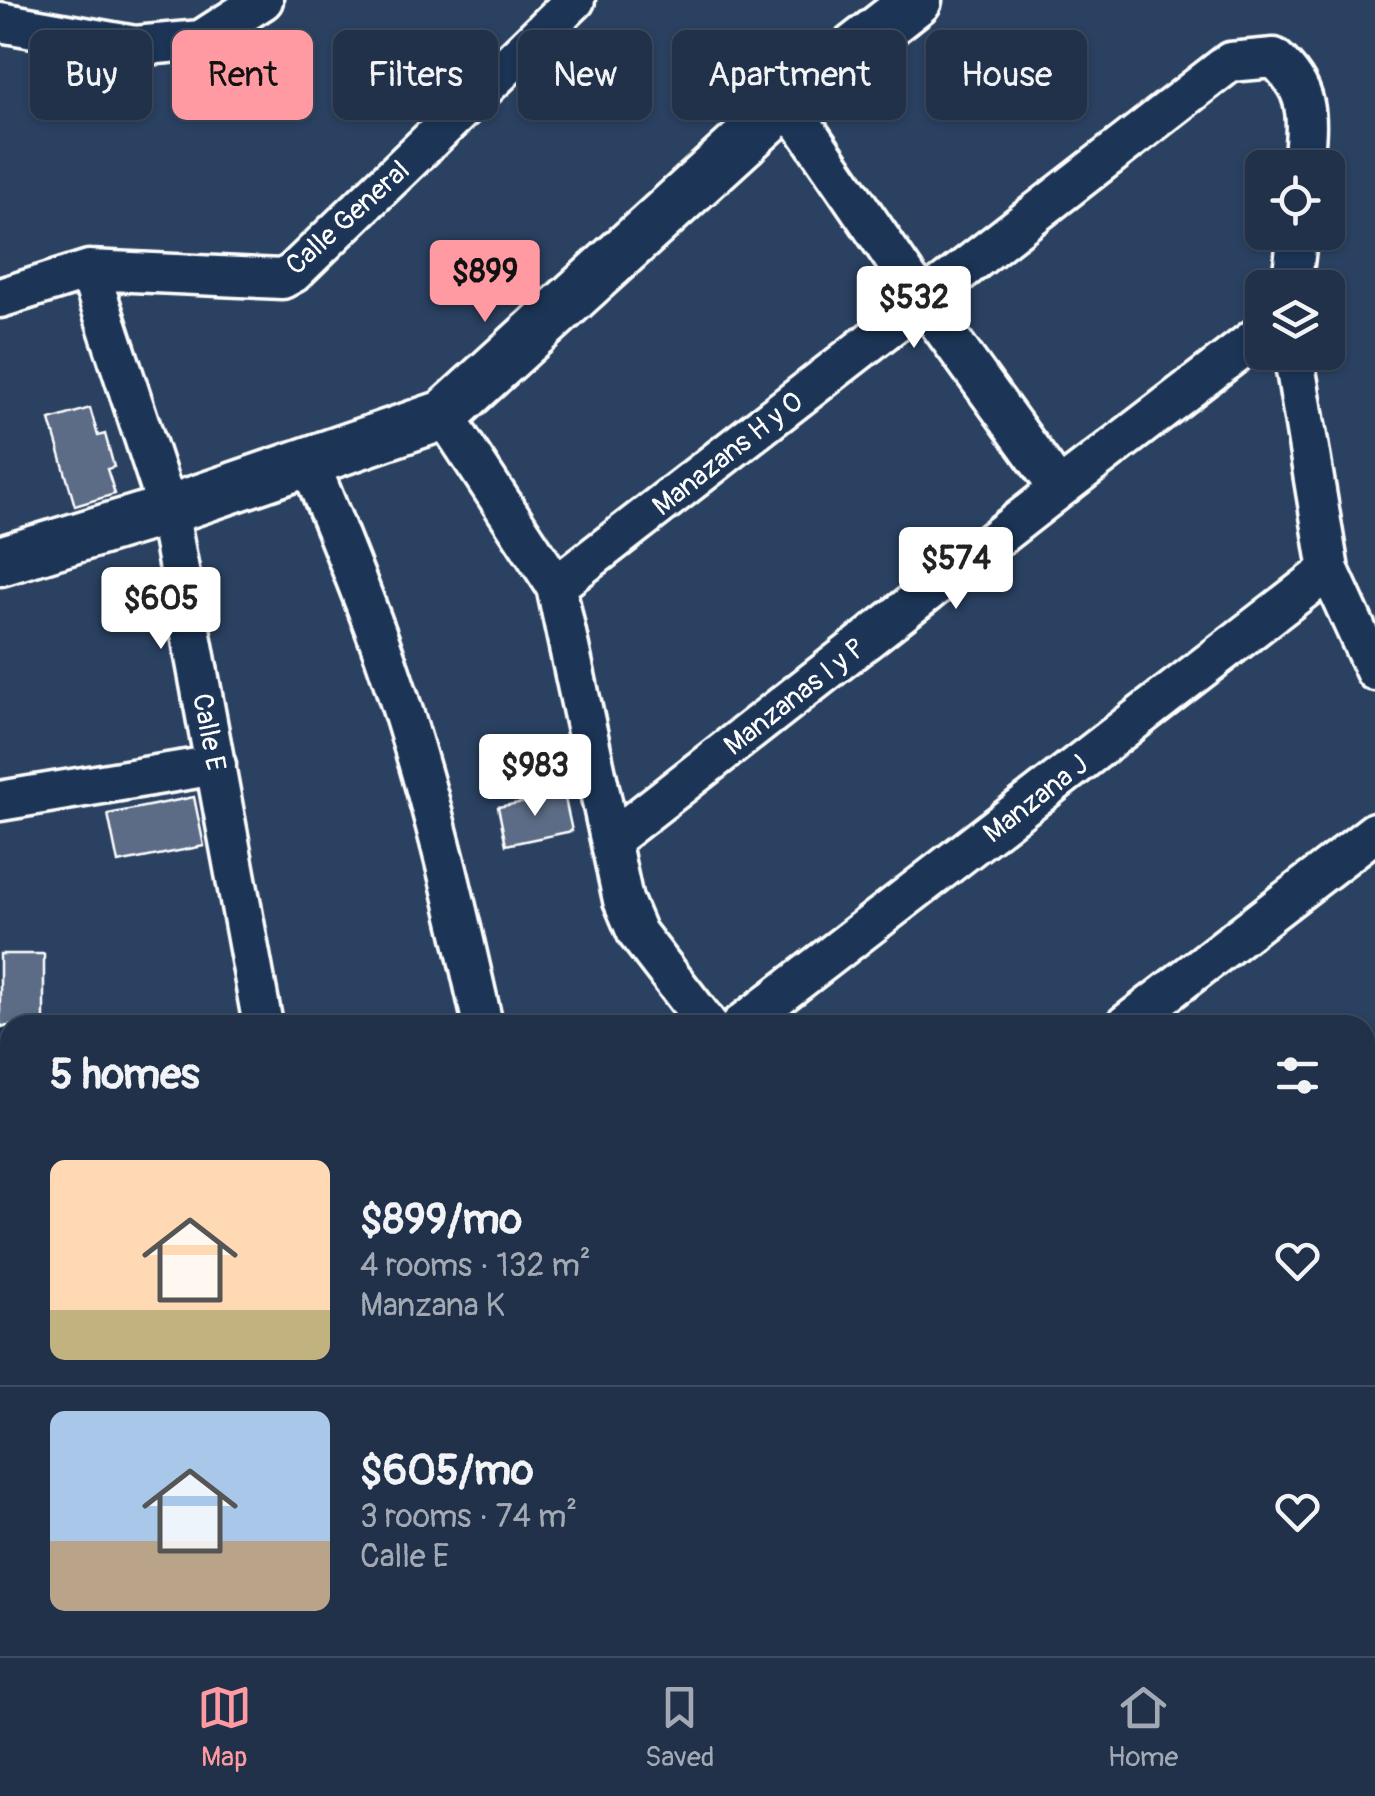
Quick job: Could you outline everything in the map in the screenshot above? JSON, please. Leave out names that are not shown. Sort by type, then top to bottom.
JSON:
[{"type":"street","points":[[0,22],[135,46],[202,40],[263,0]]},
{"type":"street","name":"Calle General","points":[[0,298],[89,270],[282,278],[293,274],[575,0]]},
{"type":"street","points":[[879,30],[917,0]]},
{"type":"street","name":"Manazans H y O","points":[[556,586],[1230,62],[1274,58],[1295,76],[1307,114],[1304,150]]},
{"type":"street","points":[[0,561],[310,464],[444,415],[767,120]]},
{"type":"street","points":[[799,120],[1058,488]]},
{"type":"street","name":"Calle E","points":[[89,270],[168,510],[260,1015]]},
{"type":"street","name":"Manzanas I y P","points":[[611,840],[1058,488],[1245,347]]},
{"type":"street","points":[[1296,370],[1329,570],[1375,671]]},
{"type":"street","points":[[444,415],[556,586],[623,900],[637,932],[700,1015]]},
{"type":"street","points":[[310,464],[386,660],[410,734],[482,1015]]},
{"type":"street","name":"Manzana J","points":[[754,1015],[1329,570]]},
{"type":"street","points":[[0,801],[216,764]]},
{"type":"street","points":[[1137,1015],[1375,832]]},
{"type":"building","points":[[90,408],[98,436],[105,434],[114,467],[107,469],[115,494],[75,506],[50,420]]},
{"type":"building","points":[[564,794],[572,831],[506,845],[498,807]]},
{"type":"building","points":[[194,797],[204,846],[118,863],[108,814]]},
{"type":"building","points":[[0,954],[44,954],[44,1015],[0,1015]]}]
